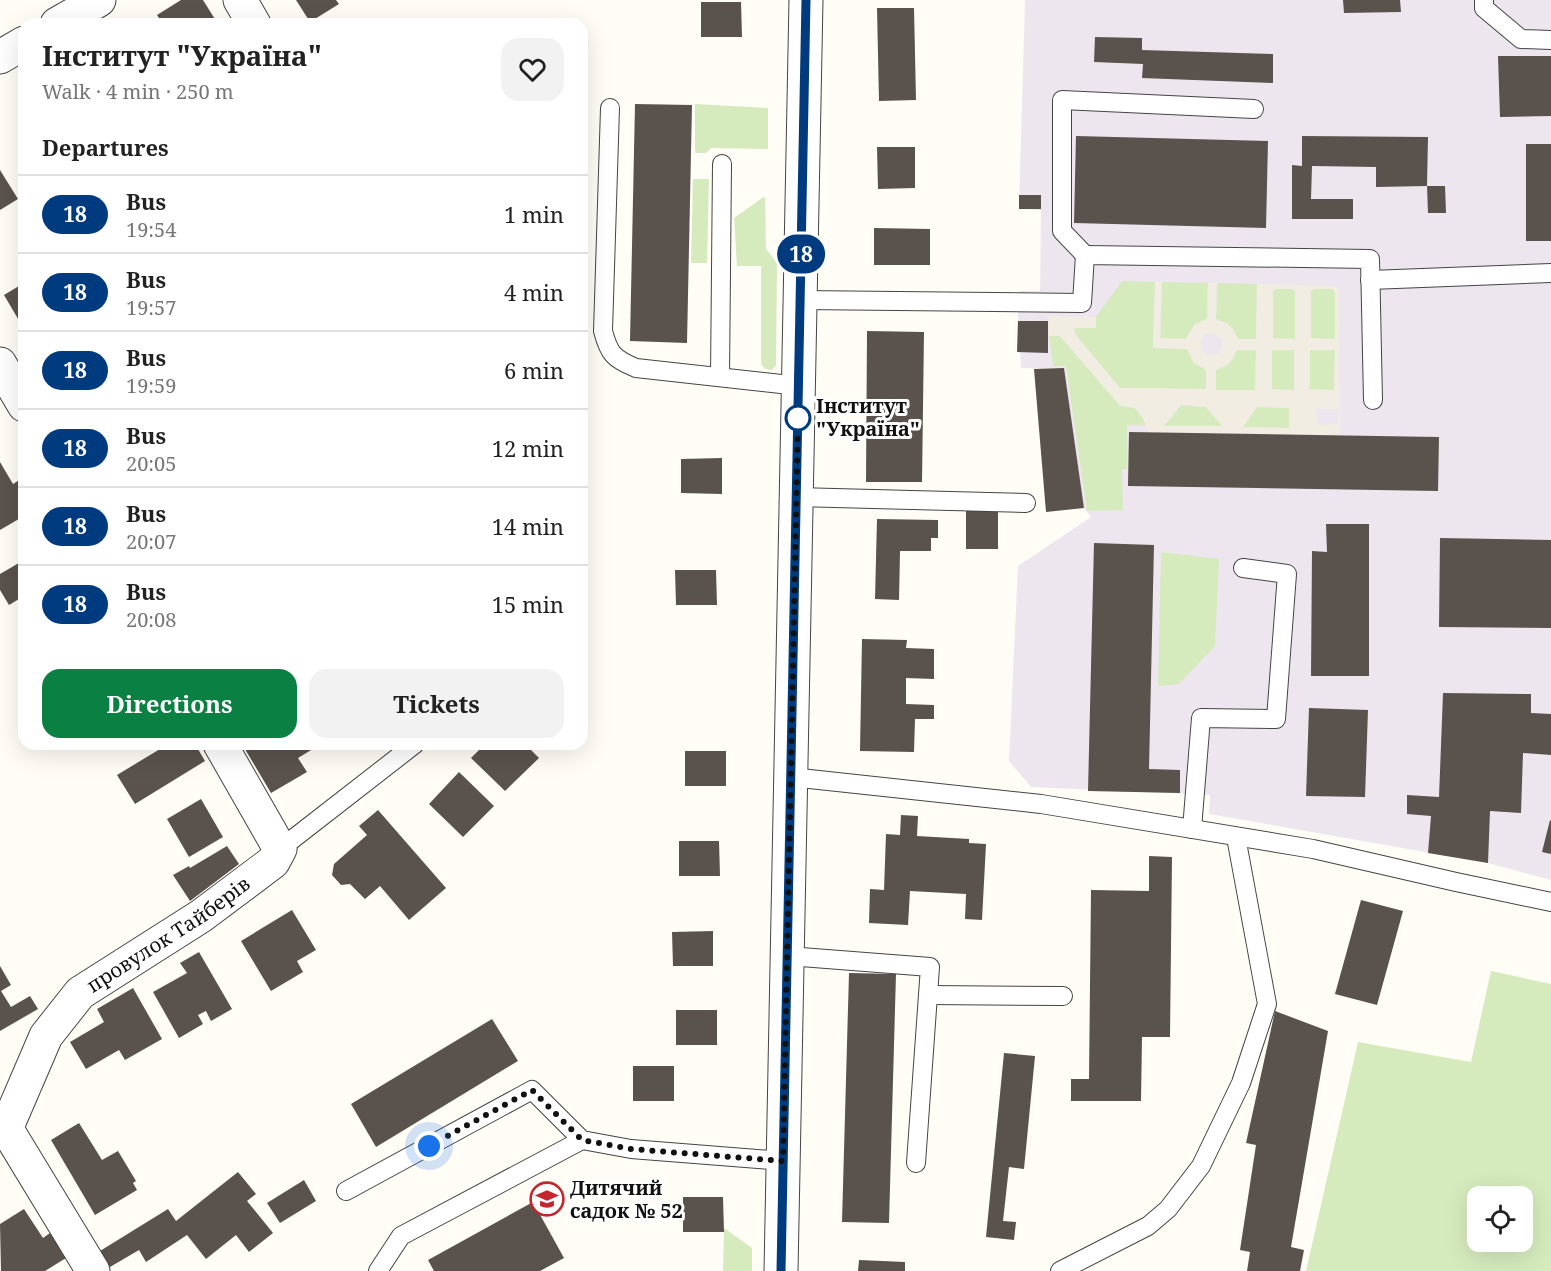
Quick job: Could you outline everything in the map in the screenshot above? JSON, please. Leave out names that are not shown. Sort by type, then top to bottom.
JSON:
[{"type":"street","points":[[68,18],[99,0]]},
{"type":"street","points":[[240,0],[250,18]]},
{"type":"street","points":[[781,1271],[806,0]]},
{"type":"street","points":[[0,57],[18,46]]},
{"type":"street","points":[[0,364],[18,395]]},
{"type":"street","points":[[223,750],[280,849]]},
{"type":"street","name":"провулок Тайберів","points":[[3,1124],[46,1036],[80,993],[201,916],[273,862],[280,849]]},
{"type":"street","points":[[3,1124],[93,1271]]},
{"type":"lane","points":[[1484,0],[1484,8],[1521,39],[1551,40]]},
{"type":"lane","points":[[1254,109],[1062,100],[1062,231],[1085,255],[1370,259],[1373,400]]},
{"type":"lane","points":[[610,108],[603,331],[608,347],[618,360],[636,368],[799,387]]},
{"type":"lane","points":[[720,377],[722,164]]},
{"type":"lane","points":[[801,300],[1082,303],[1085,255]]},
{"type":"lane","points":[[1370,280],[1551,273]]},
{"type":"lane","points":[[796,497],[1026,503]]},
{"type":"lane","points":[[1192,829],[1201,718],[1276,719],[1287,574],[1243,568]]},
{"type":"lane","points":[[280,849],[407,750]]},
{"type":"lane","points":[[792,777],[1041,804],[1313,849],[1551,902]]},
{"type":"lane","points":[[1060,1271],[1149,1226],[1168,1209],[1201,1166],[1241,1083],[1267,1004],[1236,837]]},
{"type":"lane","points":[[788,956],[930,967],[916,1163]]},
{"type":"lane","points":[[928,995],[1063,996]]},
{"type":"lane","points":[[346,1191],[532,1090],[582,1140],[631,1149],[783,1161]]},
{"type":"lane","points":[[378,1271],[401,1236],[582,1140]]},
{"type":"shaded area","points":[[1025,0],[1551,0],[1551,880],[1488,863],[1209,814],[1210,795],[1031,787],[1009,761],[1018,566],[1091,517],[1084,508],[1064,369],[1021,368],[1019,291],[1040,291],[1041,210],[1019,209]]},
{"type":"shaded area","points":[[1155,282],[1162,282],[1160,338],[1186,339],[1195,324],[1207,319],[1208,283],[1217,283],[1216,319],[1233,329],[1238,339],[1256,339],[1257,284],[1334,286],[1339,290],[1340,435],[1149,432],[1141,414],[1135,408],[1120,406],[1060,336],[1049,336],[1048,316],[1096,317],[1096,328],[1074,328],[1075,334],[1120,388],[1206,389],[1206,370],[1194,363],[1187,349],[1153,348]],"holes":[[[1275,289],[1293,289],[1295,292],[1295,339],[1273,338],[1273,292]],[[1332,289],[1335,293],[1335,339],[1311,338],[1311,291]],[[1213,333],[1222,339],[1219,353],[1208,355],[1202,350],[1201,340],[1206,334]],[[1237,350],[1256,350],[1255,390],[1216,390],[1216,370],[1226,366]],[[1272,350],[1294,350],[1294,390],[1272,389]],[[1310,350],[1335,350],[1334,390],[1310,389]],[[1181,405],[1206,407],[1222,426],[1164,426]],[[1257,407],[1289,408],[1289,428],[1243,427]],[[1316,409],[1338,409],[1338,424],[1317,425]]]},
{"type":"green space","points":[[695,104],[768,108],[768,149],[711,148],[706,153],[695,153]]},
{"type":"green space","points":[[693,179],[709,179],[707,263],[691,263]]},
{"type":"green space","points":[[765,196],[766,249],[777,263],[776,365],[772,370],[765,369],[761,364],[761,266],[737,266],[734,218]]},
{"type":"green space","points":[[1122,281],[1155,282],[1153,347],[1187,349],[1206,370],[1207,389],[1120,388],[1075,334],[1074,328],[1096,328],[1096,317]]},
{"type":"green space","points":[[1162,282],[1208,283],[1207,319],[1190,331],[1187,339],[1160,339]]},
{"type":"green space","points":[[1217,283],[1257,284],[1256,339],[1238,339],[1216,319]]},
{"type":"green space","points":[[1275,289],[1293,289],[1295,292],[1295,339],[1273,339],[1273,292]]},
{"type":"green space","points":[[1332,289],[1335,292],[1335,339],[1311,339],[1311,291]]},
{"type":"green space","points":[[1049,336],[1060,336],[1120,405],[1135,408],[1147,425],[1127,425],[1127,469],[1122,469],[1123,510],[1087,511],[1066,366],[1053,366]]},
{"type":"green space","points":[[1237,350],[1256,350],[1255,390],[1216,390],[1216,370],[1229,363]]},
{"type":"green space","points":[[1272,350],[1294,350],[1294,390],[1272,390]]},
{"type":"green space","points":[[1310,350],[1335,350],[1334,390],[1310,390]]},
{"type":"green space","points":[[1181,405],[1206,407],[1222,426],[1164,426]]},
{"type":"green space","points":[[1257,407],[1289,408],[1290,428],[1242,427]]},
{"type":"green space","points":[[1161,552],[1219,559],[1215,646],[1179,684],[1158,686]]},
{"type":"green space","points":[[1491,971],[1551,984],[1551,1271],[1306,1271],[1358,1042],[1471,1062]]},
{"type":"green space","points":[[724,1228],[752,1248],[752,1271],[723,1271]]},
{"type":"building","points":[[181,0],[203,0],[214,18],[159,18],[157,15]]},
{"type":"building","points":[[296,0],[336,0],[339,4],[316,18],[307,18]]},
{"type":"building","points":[[1343,0],[1400,0],[1401,12],[1344,13]]},
{"type":"building","points":[[701,2],[741,2],[742,37],[701,37]]},
{"type":"building","points":[[877,8],[914,8],[916,100],[879,101]]},
{"type":"building","points":[[1095,37],[1142,38],[1142,50],[1273,54],[1273,83],[1142,78],[1143,64],[1094,62]]},
{"type":"building","points":[[1498,56],[1551,56],[1551,116],[1500,117]]},
{"type":"building","points":[[635,104],[692,105],[687,343],[630,341]]},
{"type":"building","points":[[1076,136],[1268,141],[1266,228],[1074,223]]},
{"type":"building","points":[[1302,136],[1428,137],[1427,186],[1376,187],[1376,167],[1312,166],[1311,199],[1353,199],[1353,219],[1292,219],[1292,165],[1302,166]]},
{"type":"building","points":[[1526,144],[1551,144],[1551,241],[1526,241]]},
{"type":"building","points":[[877,147],[915,147],[915,188],[878,189]]},
{"type":"building","points":[[0,170],[18,199],[0,210]]},
{"type":"building","points":[[1427,186],[1445,186],[1446,213],[1428,213]]},
{"type":"building","points":[[1019,195],[1041,195],[1041,209],[1019,209]]},
{"type":"building","points":[[874,228],[930,229],[930,265],[874,265]]},
{"type":"building","points":[[18,287],[18,319],[4,295]]},
{"type":"building","points":[[1018,321],[1048,321],[1048,353],[1017,352]]},
{"type":"building","points":[[867,331],[924,332],[922,482],[866,482]]},
{"type":"building","points":[[1064,368],[1084,508],[1046,512],[1034,369]]},
{"type":"building","points":[[1129,432],[1439,437],[1438,491],[1128,486]]},
{"type":"building","points":[[722,458],[722,494],[681,493],[681,459]]},
{"type":"building","points":[[0,462],[13,484],[18,481],[18,520],[0,530]]},
{"type":"building","points":[[966,511],[998,511],[998,549],[966,549]]},
{"type":"building","points":[[877,519],[938,520],[938,538],[931,538],[931,551],[900,551],[899,600],[875,599]]},
{"type":"building","points":[[1326,524],[1369,524],[1369,676],[1311,676],[1312,551],[1327,552]]},
{"type":"building","points":[[1440,538],[1551,540],[1551,628],[1439,627]]},
{"type":"building","points":[[1094,543],[1154,545],[1149,769],[1180,770],[1180,793],[1088,791]]},
{"type":"building","points":[[18,564],[18,600],[9,605],[0,590],[0,574]]},
{"type":"building","points":[[675,570],[716,570],[717,605],[676,605]]},
{"type":"building","points":[[862,639],[907,640],[906,648],[934,649],[934,679],[906,678],[906,704],[934,705],[934,719],[915,719],[914,752],[860,751]]},
{"type":"building","points":[[1443,693],[1531,694],[1531,713],[1551,714],[1551,755],[1523,753],[1521,813],[1490,811],[1488,863],[1428,853],[1431,816],[1407,814],[1407,795],[1439,797]]},
{"type":"building","points":[[1309,708],[1368,710],[1365,797],[1306,796]]},
{"type":"building","points":[[158,750],[199,750],[205,761],[135,804],[117,775]]},
{"type":"building","points":[[246,750],[311,750],[298,758],[307,772],[271,793]]},
{"type":"building","points":[[479,750],[531,750],[539,758],[505,791],[471,758]]},
{"type":"building","points":[[685,751],[726,751],[726,786],[685,786]]},
{"type":"building","points":[[459,772],[494,806],[463,837],[429,804]]},
{"type":"building","points":[[201,799],[223,837],[189,857],[167,819]]},
{"type":"building","points":[[378,810],[446,888],[409,920],[380,886],[365,899],[350,884],[341,885],[332,875],[334,864],[367,835],[359,826]]},
{"type":"building","points":[[901,815],[918,816],[917,836],[969,839],[969,843],[986,844],[982,920],[965,919],[966,894],[910,891],[908,925],[869,923],[870,889],[884,890],[886,834],[900,835]]},
{"type":"building","points":[[1551,821],[1551,854],[1542,852]]},
{"type":"building","points":[[679,841],[719,841],[720,876],[679,876]]},
{"type":"building","points":[[227,846],[239,864],[190,901],[173,875],[189,866],[190,868]]},
{"type":"building","points":[[1149,856],[1172,857],[1170,1037],[1142,1037],[1141,1101],[1071,1101],[1071,1079],[1089,1079],[1091,890],[1149,891]]},
{"type":"building","points":[[1361,900],[1403,911],[1377,1005],[1335,994]]},
{"type":"building","points":[[292,910],[316,950],[297,961],[303,972],[271,991],[241,941]]},
{"type":"building","points":[[713,931],[713,966],[673,966],[672,932]]},
{"type":"building","points":[[199,952],[232,1009],[211,1021],[206,1011],[198,1015],[203,1024],[179,1038],[153,992],[187,973],[180,963]]},
{"type":"building","points":[[0,966],[11,985],[1,991],[11,1007],[30,996],[38,1009],[0,1031]]},
{"type":"building","points":[[849,973],[896,974],[889,1223],[842,1222]]},
{"type":"building","points":[[133,988],[162,1039],[125,1060],[119,1050],[86,1069],[70,1042],[104,1022],[97,1009]]},
{"type":"building","points":[[676,1010],[717,1010],[717,1045],[676,1045]]},
{"type":"building","points":[[1275,1011],[1328,1031],[1291,1247],[1304,1250],[1300,1271],[1247,1271],[1250,1252],[1240,1250],[1256,1145],[1246,1143]]},
{"type":"building","points":[[492,1019],[518,1061],[376,1147],[351,1104]]},
{"type":"building","points":[[1004,1053],[1035,1056],[1024,1169],[1009,1167],[1003,1221],[1016,1222],[1014,1240],[986,1237]]},
{"type":"building","points":[[633,1066],[674,1066],[674,1101],[633,1101]]},
{"type":"building","points":[[79,1123],[102,1160],[118,1151],[136,1181],[133,1183],[137,1190],[95,1215],[51,1140]]},
{"type":"building","points":[[238,1172],[256,1194],[247,1201],[273,1233],[249,1252],[236,1235],[206,1259],[187,1235],[146,1262],[139,1250],[110,1267],[100,1251],[168,1209],[176,1221]]},
{"type":"building","points":[[304,1180],[316,1201],[280,1223],[267,1203]]},
{"type":"building","points":[[683,1197],[723,1197],[724,1232],[683,1232]]},
{"type":"building","name":"Дитячий садок № 52","points":[[533,1202],[564,1258],[540,1271],[434,1271],[428,1260]]},
{"type":"building","points":[[24,1209],[43,1238],[50,1233],[66,1258],[45,1271],[1,1271],[0,1224]]},
{"type":"building","points":[[859,1260],[905,1262],[905,1271],[858,1271]]},
{"type":"bus line","name":"18","points":[[781,1271],[806,0]]},
{"type":"place","name":"Інститут \"Україна\"","points":[[798,418]]},
{"type":"place","name":"Дитячий садок № 52","points":[[547,1199]]},
{"type":"route","points":[[429,1146],[532,1090],[582,1140],[631,1149],[783,1161],[798,418]]}]
